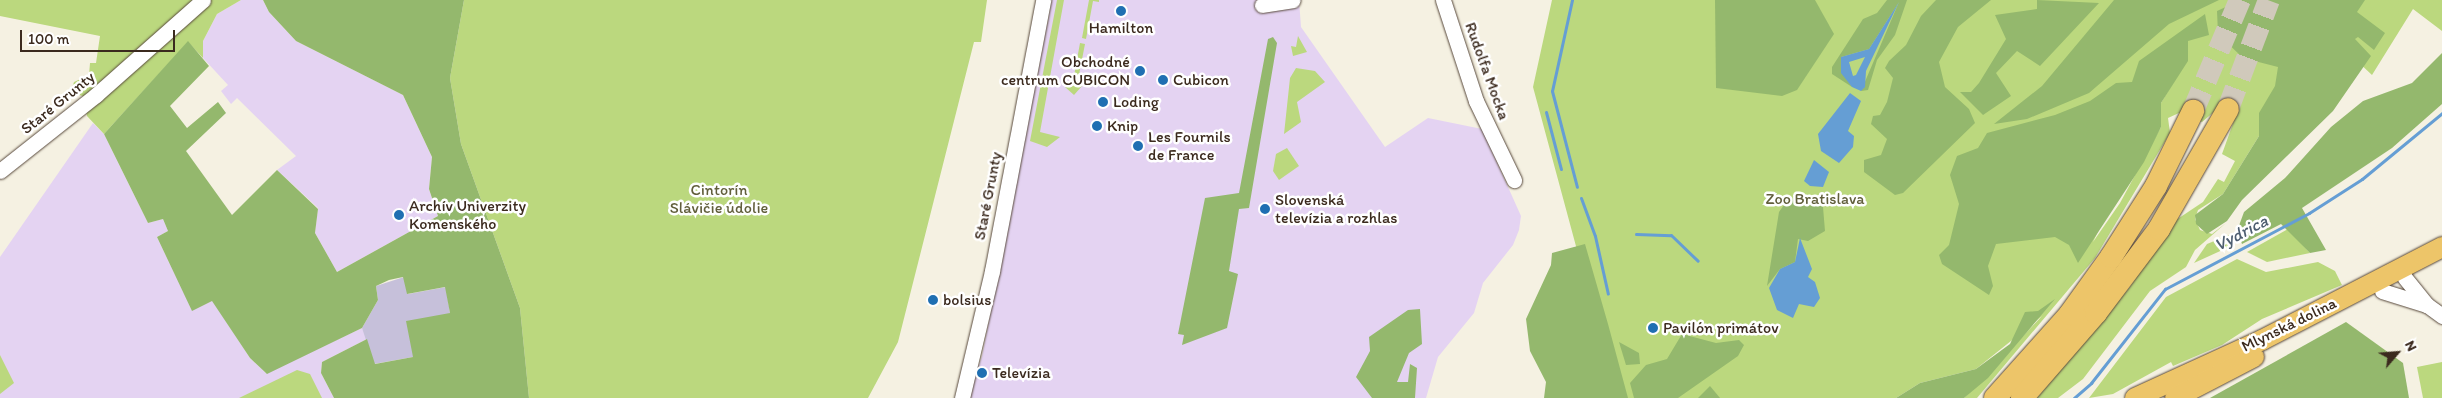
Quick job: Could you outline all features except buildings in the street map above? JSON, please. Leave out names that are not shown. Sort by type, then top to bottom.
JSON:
[{"type":"highway","points":[[2022,398],[2096,313],[2159,229],[2228,109]]},
{"type":"highway","points":[[1995,398],[2070,314],[2111,257],[2161,177],[2193,111]]},
{"type":"main road","name":"Mlynská dolina","points":[[2175,398],[2399,275],[2442,247]]},
{"type":"main road","name":"Mlynská dolina","points":[[2399,275],[2442,260]]},
{"type":"main road","name":"Mlynská dolina","points":[[2135,398],[2374,289]]},
{"type":"street","name":"Staré Grunty","points":[[0,172],[96,95],[203,0]]},
{"type":"street","name":"Staré Grunty","points":[[962,398],[992,271],[1043,0]]},
{"type":"street","points":[[1262,5],[1293,0]]},
{"type":"street","name":"Rudolfa Mocka","points":[[1443,0],[1476,101],[1514,180]]},
{"type":"street","points":[[2399,275],[2427,305],[2442,316]]},
{"type":"street","points":[[2374,289],[2427,305]]},
{"type":"shaded area","points":[[241,0],[263,0],[269,12],[296,41],[403,95],[432,157],[429,189],[438,216],[337,272],[315,233],[318,208],[277,170],[296,156],[237,98],[231,104],[221,91],[228,85],[203,58],[203,41],[217,14]]},
{"type":"shaded area","name":"Slovenská televízia a rozhlas","points":[[1052,0],[1299,0],[1301,27],[1385,147],[1428,118],[1482,129],[1521,216],[1519,230],[1513,245],[1483,283],[1474,313],[1438,357],[1426,398],[968,398],[982,356]]},
{"type":"shaded area","points":[[93,123],[104,134],[148,223],[163,219],[168,231],[157,237],[192,310],[212,300],[250,358],[266,373],[362,328],[367,339],[322,362],[321,373],[334,398],[0,398],[0,257]]},
{"type":"shaded area","points":[[404,277],[408,294],[446,287],[450,313],[413,357],[374,364],[362,328],[378,300],[376,286]]},
{"type":"green space","points":[[0,0],[241,0],[217,14],[203,41],[203,58],[188,42],[104,134],[87,116],[83,96],[70,93],[74,82],[89,75],[90,63],[96,63],[100,36],[0,16]]},
{"type":"green space","points":[[263,0],[464,0],[450,78],[461,144],[520,308],[529,398],[334,398],[321,373],[322,362],[367,339],[375,364],[413,357],[406,321],[450,313],[445,287],[407,294],[403,277],[389,280],[376,286],[378,300],[362,328],[267,374],[250,358],[212,301],[192,311],[157,237],[168,231],[163,219],[148,223],[104,134],[188,41],[209,66],[170,106],[187,128],[218,102],[226,113],[186,151],[232,215],[277,170],[318,209],[315,233],[337,272],[438,216],[429,189],[432,157],[403,95],[296,41],[269,12]]},
{"type":"green space","name":"Cintorín Slávičie údolie","points":[[464,0],[987,0],[981,42],[974,42],[898,342],[868,398],[529,398],[520,308],[461,144],[450,78]]},
{"type":"green space","points":[[1057,0],[1064,0],[1040,132],[1060,137],[1047,147],[1030,141]]},
{"type":"green space","points":[[1089,0],[1099,0],[1099,2],[1093,1],[1086,39],[1082,38]]},
{"type":"green space","name":"Zoo Bratislava","points":[[1552,0],[2442,0],[2442,31],[2413,9],[2372,75],[2356,60],[2260,122],[2259,136],[2223,194],[2198,210],[2195,219],[2200,230],[2212,234],[2226,223],[2195,250],[2186,267],[2150,291],[2083,379],[2058,398],[2037,398],[2129,288],[2176,220],[2203,202],[2218,179],[2224,182],[2235,161],[2222,154],[2236,115],[2221,106],[2202,122],[2179,113],[2168,118],[2170,133],[2095,258],[1977,398],[1964,398],[2042,316],[1976,369],[1920,383],[1896,398],[1617,398],[1533,87]],"holes":[[[2176,67],[2181,69],[2161,103],[2161,127],[2120,203],[2093,242]]]},
{"type":"green space","points":[[1715,0],[1815,0],[1834,34],[1797,90],[1782,96],[1716,88]]},
{"type":"green space","points":[[1887,0],[1907,0],[1895,35],[1877,60],[1868,90],[1861,91],[1899,2],[1869,49],[1841,57],[1841,70],[1852,87],[1832,74],[1832,67],[1863,19],[1877,13]]},
{"type":"green space","points":[[1936,0],[1991,0],[1958,27],[1939,62],[1945,87],[1969,109],[1975,123],[1903,193],[1895,195],[1864,172],[1864,160],[1881,155],[1887,139],[1871,124],[1873,116],[1880,115],[1887,102],[1893,78],[1885,68],[1889,61],[1906,45],[1921,16]]},
{"type":"green space","points":[[2037,0],[2099,3],[2040,66],[2017,51],[1996,73],[2011,96],[1983,115],[1960,92],[1971,92],[1979,83],[2006,39],[1995,15],[2037,9]]},
{"type":"green space","points":[[2114,0],[2219,0],[2169,24],[2089,93],[2027,119],[1994,124],[2042,86]]},
{"type":"green space","points":[[2241,0],[2365,0],[2357,12],[2385,33],[2374,50],[2358,37],[2355,39],[2371,56],[2333,111],[2242,200],[2227,221],[2207,234],[2196,224],[2195,215],[2223,194],[2259,136],[2259,113],[2275,86],[2278,67],[2243,58],[2218,34],[2217,11]]},
{"type":"green space","points":[[2205,14],[2209,35],[2188,41],[2188,61],[2161,103],[2161,127],[2144,162],[2078,263],[2069,245],[2055,237],[1996,244],[1988,266],[1993,286],[1989,295],[1942,264],[1939,255],[1949,245],[1959,204],[1950,175],[1957,156],[1978,148],[1987,133],[2055,115],[2090,101],[2116,83],[2132,82],[2139,61]]},
{"type":"green space","points":[[1298,36],[1307,52],[1293,56],[1291,46],[1296,47]]},
{"type":"green space","points":[[1273,37],[1277,43],[1249,208],[1239,209],[1229,271],[1238,274],[1227,328],[1182,345],[1184,335],[1178,334],[1205,198],[1239,193],[1268,39]]},
{"type":"green space","points":[[1080,43],[1085,44],[1077,85],[1082,86],[1074,95],[1065,87],[1072,87]]},
{"type":"green space","points":[[2442,53],[2442,104],[2392,148],[2302,208],[2326,250],[2310,253],[2281,224],[2242,244],[2237,231],[2244,212],[2285,178],[2331,127],[2363,101],[2412,83]]},
{"type":"green space","points":[[1296,68],[1315,71],[1325,82],[1297,102],[1301,122],[1284,134],[1290,78]]},
{"type":"green space","points":[[1287,148],[1299,166],[1279,180],[1273,171],[1276,154]]},
{"type":"green space","points":[[1798,196],[1814,199],[1823,207],[1825,231],[1808,241],[1798,239],[1795,262],[1780,269],[1767,286],[1779,212],[1786,202]]},
{"type":"green space","points":[[2288,229],[2310,253],[2267,262],[2247,252]]},
{"type":"green space","points":[[2229,235],[2229,247],[2194,263],[2207,244]]},
{"type":"green space","points":[[1585,244],[1628,398],[1544,398],[1546,382],[1530,351],[1526,319],[1551,265],[1552,253]]},
{"type":"green space","points":[[2237,259],[2266,272],[2318,262],[2335,271],[2342,285],[2262,319],[2222,345],[2173,366],[2171,362],[2113,394],[2089,398],[2166,297]]},
{"type":"green space","points":[[2055,299],[1988,378],[1964,398],[1896,398],[1920,383],[1976,369],[2010,344],[2025,312],[2038,311]]},
{"type":"green space","points":[[1420,309],[1422,344],[1409,353],[1397,382],[1408,382],[1410,364],[1417,368],[1415,398],[1372,398],[1356,377],[1370,351],[1369,337],[1408,310]]},
{"type":"green space","points":[[2346,322],[2403,363],[2409,398],[2210,398]]},
{"type":"green space","points":[[1682,334],[1716,343],[1739,340],[1744,345],[1738,356],[1678,398],[1634,398],[1630,383],[1646,365],[1667,359]]},
{"type":"green space","points":[[1619,342],[1639,353],[1640,364],[1626,365]]},
{"type":"green space","points":[[0,355],[14,383],[0,394]]},
{"type":"green space","points":[[2442,362],[2442,398],[2423,398],[2417,367]]},
{"type":"green space","points":[[297,370],[310,374],[322,398],[239,398]]},
{"type":"green space","points":[[1710,386],[1720,398],[1698,398]]},
{"type":"water","points":[[1899,2],[1866,71],[1865,87],[1861,91],[1852,87],[1841,73],[1841,57],[1869,49]],"holes":[[[1865,57],[1856,75],[1853,76],[1849,62]]]},
{"type":"water","points":[[1850,93],[1861,101],[1848,131],[1854,136],[1853,147],[1839,163],[1821,151],[1818,134]]},
{"type":"water","points":[[1814,160],[1829,172],[1823,187],[1810,186],[1804,181]]},
{"type":"water","points":[[1800,238],[1812,269],[1808,277],[1815,282],[1820,298],[1814,307],[1799,304],[1793,318],[1777,310],[1769,288],[1780,269],[1795,262]]},
{"type":"waterway","points":[[1572,0],[1552,91],[1577,187]]},
{"type":"waterway","points":[[1546,112],[1561,169]]},
{"type":"waterway","name":"Vydrica","points":[[2074,398],[2091,383],[2165,289],[2309,213],[2362,179],[2442,113]]},
{"type":"waterway","points":[[1581,198],[1595,236],[1608,294]]},
{"type":"waterway","points":[[1636,234],[1671,235],[1698,261]]},
{"type":"tunnel","points":[[2193,111],[2240,0]]},
{"type":"tunnel","points":[[2228,109],[2269,0]]},
{"type":"place","name":"Hamilton","points":[[1121,11]]},
{"type":"place","name":"Obchodné centrum CUBICON","points":[[1140,71]]},
{"type":"place","name":"Cubicon","points":[[1163,80]]},
{"type":"place","name":"Loding","points":[[1103,102]]},
{"type":"place","name":"Knip","points":[[1097,126]]},
{"type":"place","name":"Les Fournils de France","points":[[1138,146]]},
{"type":"place","name":"Slovenská televízia a rozhlas","points":[[1265,209]]},
{"type":"place","name":"Archív Univerzity Komenského","points":[[399,215]]},
{"type":"place","name":"bolsius","points":[[933,300]]},
{"type":"place","name":"Pavilón primátov","points":[[1653,328]]},
{"type":"place","name":"Televízia","points":[[982,373]]}]
